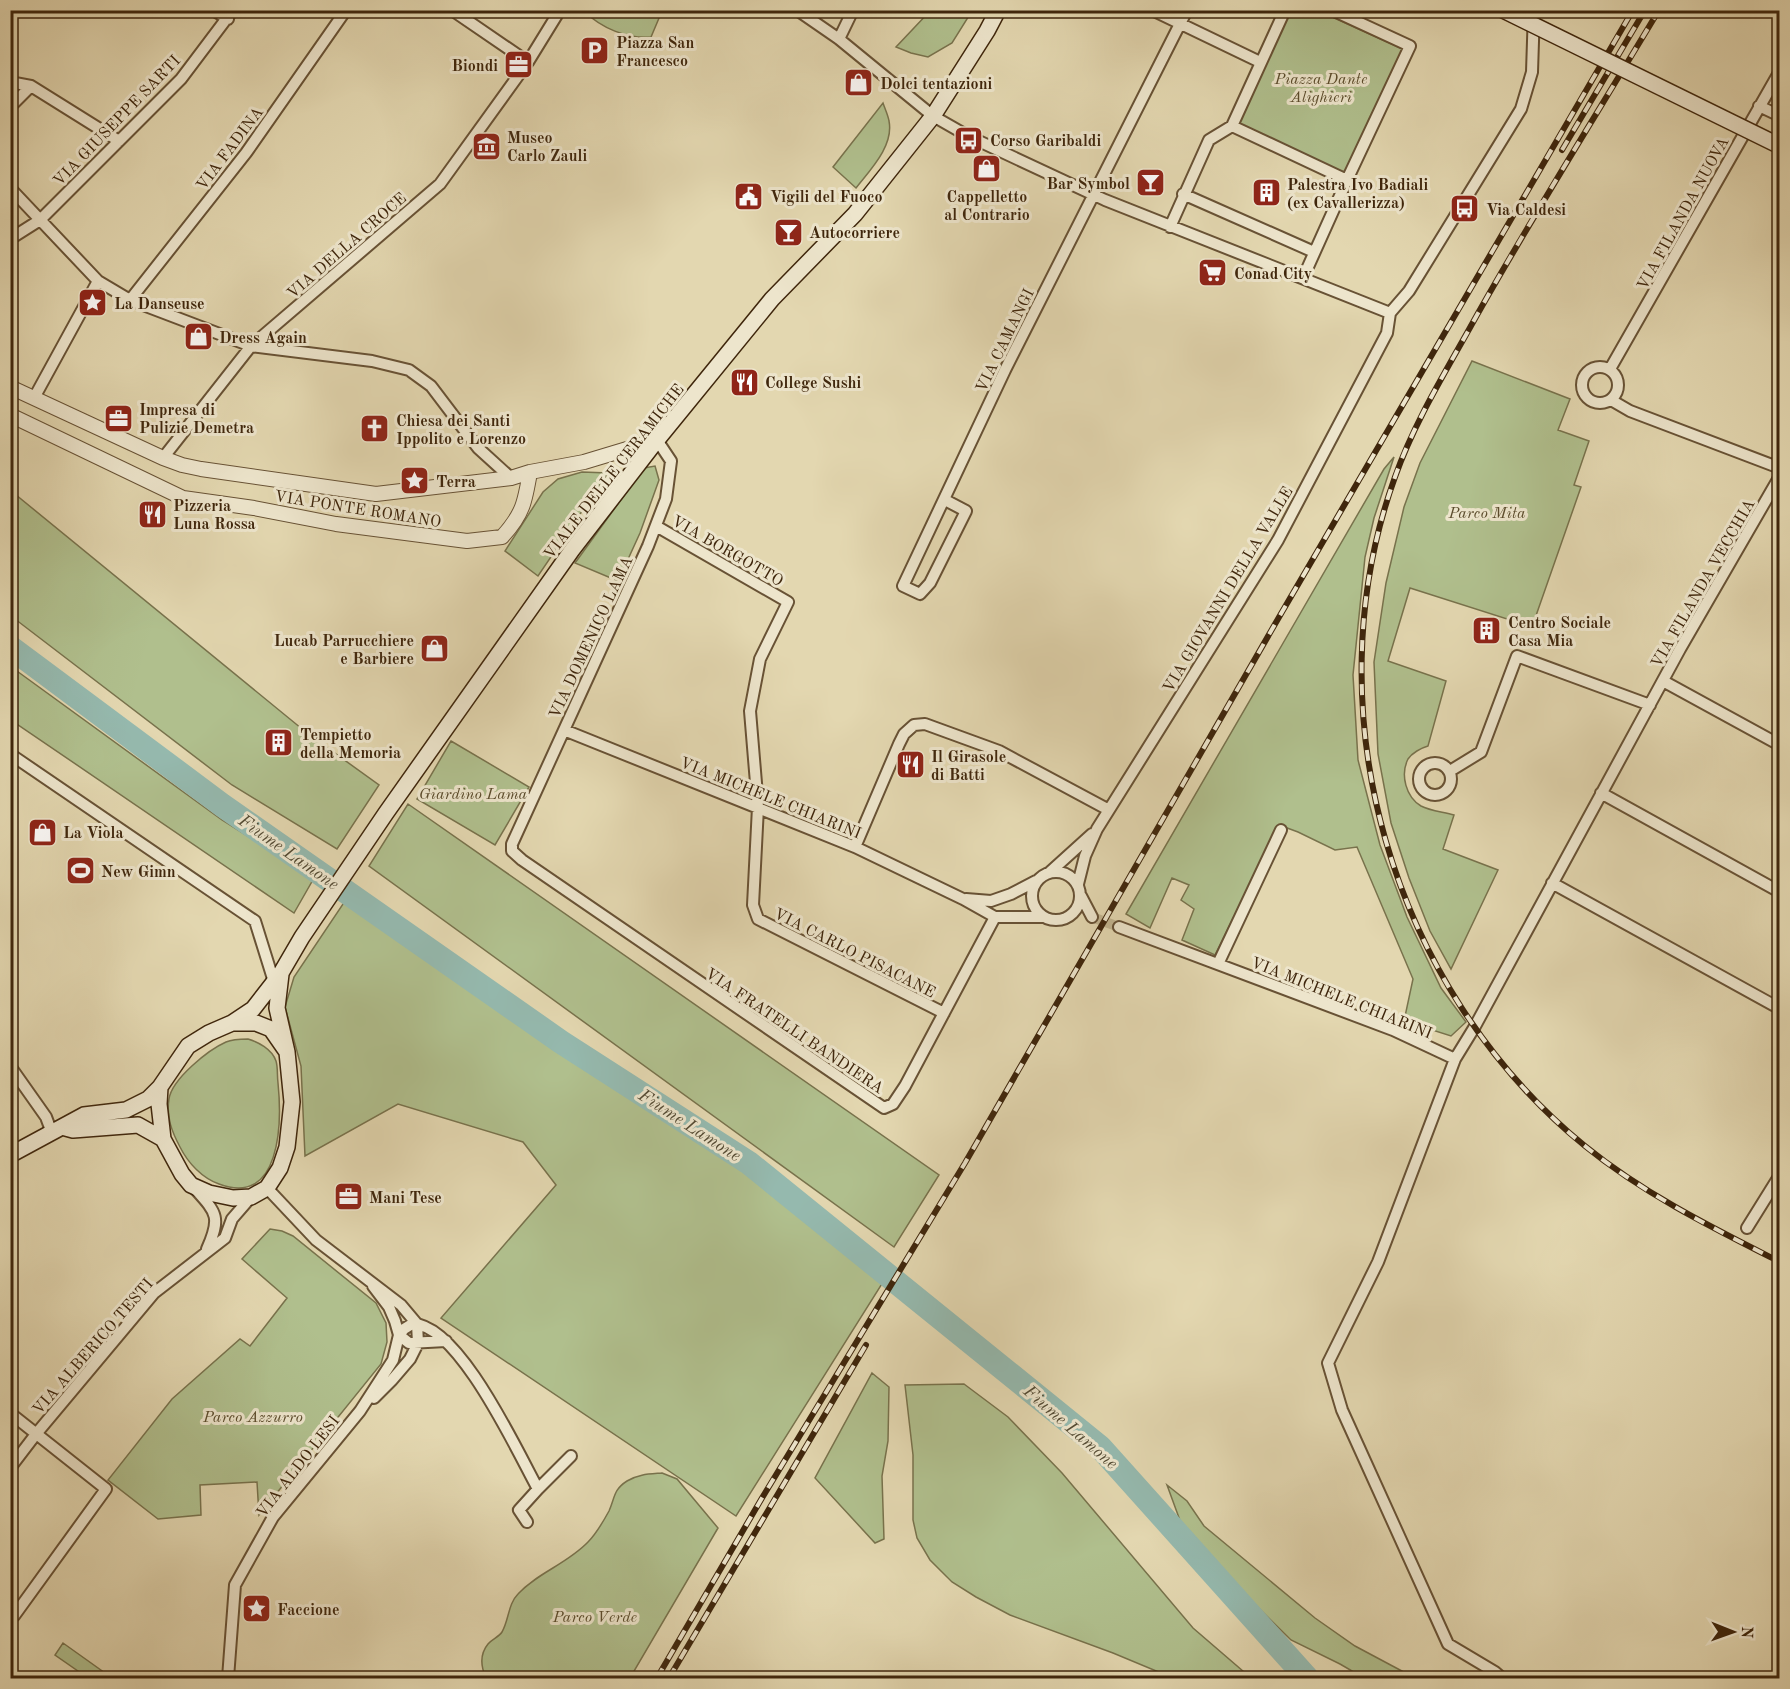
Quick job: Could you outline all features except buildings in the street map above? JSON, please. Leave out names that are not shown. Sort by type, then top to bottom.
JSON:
[{"type":"main road","name":"VIALE DELLE CERAMICHE","points":[[232,1023],[254,1009],[277,978],[386,813],[573,550],[657,440],[772,299],[855,214],[933,116],[998,10]]},
{"type":"main road","points":[[1503,10],[1779,146]]},
{"type":"main road","name":"VIALE DELLE CERAMICHE","points":[[277,978],[277,1008],[287,1052]]},
{"type":"main road","points":[[10,1155],[84,1115],[126,1110],[148,1098],[160,1087],[188,1046],[232,1023],[256,1023],[271,1029],[287,1052],[292,1102],[287,1147],[280,1168],[267,1188],[251,1197],[233,1198],[209,1193],[191,1185],[182,1174],[163,1139],[159,1104],[160,1087]]},
{"type":"main road","points":[[57,1130],[138,1125],[163,1139]]},
{"type":"street","points":[[213,10],[231,15]]},
{"type":"street","name":"VIA FADINA","points":[[130,300],[246,153],[346,10]]},
{"type":"street","points":[[453,10],[528,62]]},
{"type":"street","name":"VIA DELLA CROCE","points":[[163,458],[251,346],[440,183],[528,62],[561,10]]},
{"type":"street","points":[[797,10],[839,39],[933,116],[968,136],[1094,196],[1390,313],[1409,291],[1521,109],[1532,72],[1534,10]]},
{"type":"street","points":[[839,39],[853,10]]},
{"type":"street","points":[[1152,10],[1260,62]]},
{"type":"street","name":"VIA CAMANGI","points":[[945,500],[966,511],[930,583],[920,594],[903,585],[1005,370],[1187,10]]},
{"type":"street","points":[[1170,227],[1209,140],[1232,126],[1285,10]]},
{"type":"street","points":[[1303,278],[1410,46],[1332,10]]},
{"type":"street","name":"VIA GIUSEPPE SARTI","points":[[10,239],[40,220],[181,79],[231,15]]},
{"type":"street","name":"VIA FILANDA NUOVA","points":[[1610,369],[1779,71]]},
{"type":"street","points":[[10,79],[15,83],[31,86],[119,141]]},
{"type":"street","points":[[10,107],[31,86]]},
{"type":"street","points":[[1759,106],[1779,116]]},
{"type":"street","points":[[1232,126],[1347,180]]},
{"type":"street","points":[[10,188],[98,281],[130,300],[251,346],[372,361],[410,370],[431,386],[478,448],[511,478]]},
{"type":"street","points":[[1184,194],[1314,252]]},
{"type":"street","points":[[34,398],[98,281]]},
{"type":"street","name":"VIA GIOVANNI DELLA VALLE","points":[[1078,884],[1085,856],[1097,830],[1278,540],[1387,333],[1390,313]]},
{"type":"street","points":[[1592,368],[1610,369],[1617,378],[1619,384],[1611,400],[1600,403],[1589,399],[1582,389],[1584,377],[1592,368]]},
{"type":"street","points":[[10,387],[182,465],[376,494],[511,478],[530,472],[585,462],[657,440]]},
{"type":"street","points":[[1611,400],[1630,411],[1779,468]]},
{"type":"street","name":"VIA PONTE ROMANO","points":[[10,415],[183,498],[254,508],[336,524],[467,541],[502,537],[517,521],[526,499],[530,472]]},
{"type":"street","name":"VIA DOMENICO LAMA","points":[[512,844],[666,499],[671,461],[657,440]]},
{"type":"street","name":"VIA FILANDA VECCHIA","points":[[1499,1675],[1448,1644],[1342,1410],[1328,1363],[1378,1262],[1455,1059],[1663,681],[1779,476]]},
{"type":"street","name":"VIA BORGOTTO","points":[[656,525],[788,602],[760,659],[750,711],[758,807]]},
{"type":"street","points":[[1450,771],[1481,752],[1517,656],[1650,705]]},
{"type":"street","points":[[1663,681],[1779,745]]},
{"type":"street","points":[[855,847],[899,744],[904,734],[914,725],[925,724],[999,751],[1109,810]]},
{"type":"street","name":"VIA MICHELE CHIARINI","points":[[564,729],[855,847],[995,917],[1044,917]]},
{"type":"street","points":[[10,754],[255,921],[277,978]]},
{"type":"street","points":[[1601,793],[1779,892]]},
{"type":"street","name":"VIA CARLO PISACANE","points":[[758,807],[753,905],[758,919],[944,1013]]},
{"type":"street","name":"VIA GIOVANNI DELLA VALLE","points":[[1049,872],[1097,830]]},
{"type":"street","points":[[1218,964],[1281,830]]},
{"type":"street","name":"VIA FRATELLI BANDIERA","points":[[512,844],[512,851],[522,860],[884,1108],[893,1104],[905,1086],[995,917]]},
{"type":"street","points":[[1072,914],[1092,916],[1081,896],[1078,884],[1066,873],[1049,872],[1037,881],[1032,896],[1033,905],[1044,917],[1059,920],[1072,914],[1080,903],[1081,896]]},
{"type":"street","name":"VIA MICHELE CHIARINI","points":[[963,899],[991,901],[1037,881]]},
{"type":"street","points":[[1552,883],[1777,1006]]},
{"type":"street","name":"VIA MICHELE CHIARINI","points":[[1119,927],[1393,1030],[1455,1059]]},
{"type":"street","points":[[10,1066],[57,1130]]},
{"type":"street","points":[[1747,1227],[1779,1175]]},
{"type":"street","points":[[191,1185],[214,1210],[215,1231],[206,1252]]},
{"type":"street","points":[[267,1188],[316,1240],[401,1305],[417,1324],[433,1330],[446,1341],[482,1387],[538,1489]]},
{"type":"street","name":"VIA ALBERICO TESTI","points":[[10,1468],[154,1293],[225,1238],[232,1219],[251,1197]]},
{"type":"street","points":[[374,1286],[389,1307],[399,1335],[405,1341],[418,1343],[446,1341]]},
{"type":"street","points":[[399,1335],[408,1326],[417,1324]]},
{"type":"street","points":[[417,1324],[418,1343]]},
{"type":"street","name":"VIA ALDO LESI","points":[[360,1411],[393,1360],[399,1335]]},
{"type":"street","name":"VIA ALDO LESI","points":[[228,1678],[235,1585],[273,1517],[360,1411],[410,1359],[418,1343]]},
{"type":"street","points":[[10,1413],[106,1489],[14,1616]]},
{"type":"street","points":[[527,1522],[519,1510],[572,1456]]},
{"type":"green space","points":[[584,11],[662,11],[651,37],[642,37],[624,34],[606,27]]},
{"type":"green space","points":[[930,11],[972,11],[952,43],[928,57],[896,47]]},
{"type":"green space","name":"Piazza Dante Alighieri","points":[[1289,11],[1319,11],[1405,50],[1347,175],[1237,124]]},
{"type":"green space","points":[[883,103],[889,121],[888,139],[880,157],[856,188],[833,167]]},
{"type":"green space","name":"Parco Mita","points":[[1472,361],[1570,399],[1558,430],[1589,441],[1574,485],[1581,487],[1532,627],[1410,588],[1388,661],[1446,681],[1428,746],[1420,749],[1408,759],[1405,779],[1408,791],[1421,806],[1454,815],[1443,849],[1498,870],[1451,969],[1430,931],[1391,823],[1378,754],[1374,662],[1386,583],[1404,507],[1420,463]]},
{"type":"green space","points":[[1394,457],[1374,518],[1365,557],[1353,675],[1358,760],[1380,845],[1407,917],[1441,988],[1466,1022],[1451,1036],[1404,1021],[1413,979],[1357,847],[1335,850],[1279,825],[1215,955],[1182,940],[1194,909],[1181,900],[1189,885],[1172,878],[1150,928],[1126,914],[1384,469]]},
{"type":"green space","points":[[655,466],[659,480],[640,533],[618,581],[575,563],[644,468]]},
{"type":"green space","points":[[582,472],[608,473],[538,576],[505,551],[543,492],[558,479]]},
{"type":"green space","points":[[10,490],[307,733],[379,785],[337,849],[232,785],[11,616]]},
{"type":"green space","points":[[10,666],[222,820],[314,878],[294,913],[11,720]]},
{"type":"green space","name":"Giardino Lama","points":[[451,741],[529,787],[495,845],[417,799]]},
{"type":"green space","points":[[408,804],[939,1175],[894,1247],[369,866]]},
{"type":"green space","points":[[347,898],[746,1167],[885,1279],[736,1516],[441,1318],[556,1185],[523,1142],[398,1104],[305,1156],[301,1066],[285,1007],[294,977]]},
{"type":"green space","points":[[248,1039],[268,1050],[276,1061],[279,1119],[273,1157],[266,1173],[255,1184],[240,1188],[219,1184],[201,1174],[191,1164],[172,1130],[168,1106],[177,1083],[201,1058],[226,1042]]},
{"type":"green space","name":"Parco Azzurro","points":[[270,1229],[293,1236],[376,1303],[386,1323],[387,1342],[381,1364],[259,1515],[257,1482],[200,1485],[201,1515],[158,1519],[108,1480],[172,1399],[240,1339],[250,1346],[287,1298],[242,1259]]},
{"type":"green space","points":[[872,1373],[889,1387],[888,1441],[882,1476],[884,1539],[875,1543],[815,1478]]},
{"type":"green space","points":[[964,1384],[1008,1417],[1062,1473],[1193,1628],[1251,1678],[1173,1678],[1010,1615],[952,1582],[930,1560],[917,1538],[913,1520],[913,1455],[905,1385]]},
{"type":"green space","name":"Parco Verde","points":[[662,1473],[677,1479],[718,1528],[630,1678],[486,1678],[482,1665],[483,1652],[488,1644],[502,1632],[512,1602],[518,1594],[588,1542],[602,1524],[622,1484],[640,1476]]},
{"type":"green space","points":[[1167,1485],[1187,1501],[1204,1526],[1315,1618],[1355,1646],[1415,1678],[1364,1678],[1291,1640],[1236,1586],[1182,1526]]},
{"type":"green space","points":[[63,1643],[112,1678],[84,1678],[85,1676],[55,1655]]},
{"type":"waterway","name":"Fiume Lamone","points":[[10,647],[222,805],[561,1042],[749,1163],[1100,1447],[1307,1678]]},
{"type":"tunnel","points":[[1092,917],[1119,927]]},
{"type":"railway","points":[[657,1678],[762,1498],[965,1163],[1282,612],[1633,10]]},
{"type":"railway","points":[[1562,150],[1645,10]]},
{"type":"railway","points":[[1659,10],[1499,277],[1433,394],[1403,456],[1395,477],[1371,567],[1362,659],[1367,751],[1386,841],[1418,927],[1462,1008],[1518,1082],[1585,1146],[1631,1180],[1780,1262]]},
{"type":"railway","points":[[669,1678],[866,1345]]},
{"type":"place","name":"Piazza San Francesco","points":[[595,51]]},
{"type":"place","name":"Biondi","points":[[519,65]]},
{"type":"place","name":"Dolci tentazioni","points":[[859,83]]},
{"type":"place","name":"Corso Garibaldi","points":[[969,140]]},
{"type":"place","name":"Museo Carlo Zauli","points":[[486,146]]},
{"type":"place","name":"Cappelletto al Contrario","points":[[987,168]]},
{"type":"place","name":"Bar Symbol","points":[[1151,183]]},
{"type":"place","name":"Palestra Ivo Badiali (ex Cavallerizza)","points":[[1266,193]]},
{"type":"place","name":"Vigili del Fuoco","points":[[749,196]]},
{"type":"place","name":"Via Caldesi","points":[[1465,209]]},
{"type":"place","name":"Autocorriere","points":[[788,232]]},
{"type":"place","name":"Conad City","points":[[1213,273]]},
{"type":"place","name":"La Danseuse","points":[[93,303]]},
{"type":"place","name":"Dress Again","points":[[198,337]]},
{"type":"place","name":"College Sushi","points":[[744,382]]},
{"type":"place","name":"Impresa di Pulizie Demetra","points":[[118,418]]},
{"type":"place","name":"Chiesa dei Santi Ippolito e Lorenzo","points":[[375,429]]},
{"type":"place","name":"Terra","points":[[415,481]]},
{"type":"place","name":"Pizzeria Luna Rossa","points":[[152,514]]},
{"type":"place","name":"Centro Sociale Casa Mia","points":[[1487,631]]},
{"type":"place","name":"Lucab Parrucchiere e Barbiere","points":[[435,649]]},
{"type":"place","name":"Tempietto della Memoria","points":[[279,743]]},
{"type":"place","name":"Il Girasole di Batti","points":[[910,765]]},
{"type":"place","name":"La Viola","points":[[42,832]]},
{"type":"place","name":"New Gimn","points":[[80,871]]},
{"type":"place","name":"Mani Tese","points":[[348,1197]]},
{"type":"place","name":"Faccione","points":[[256,1609]]}]
